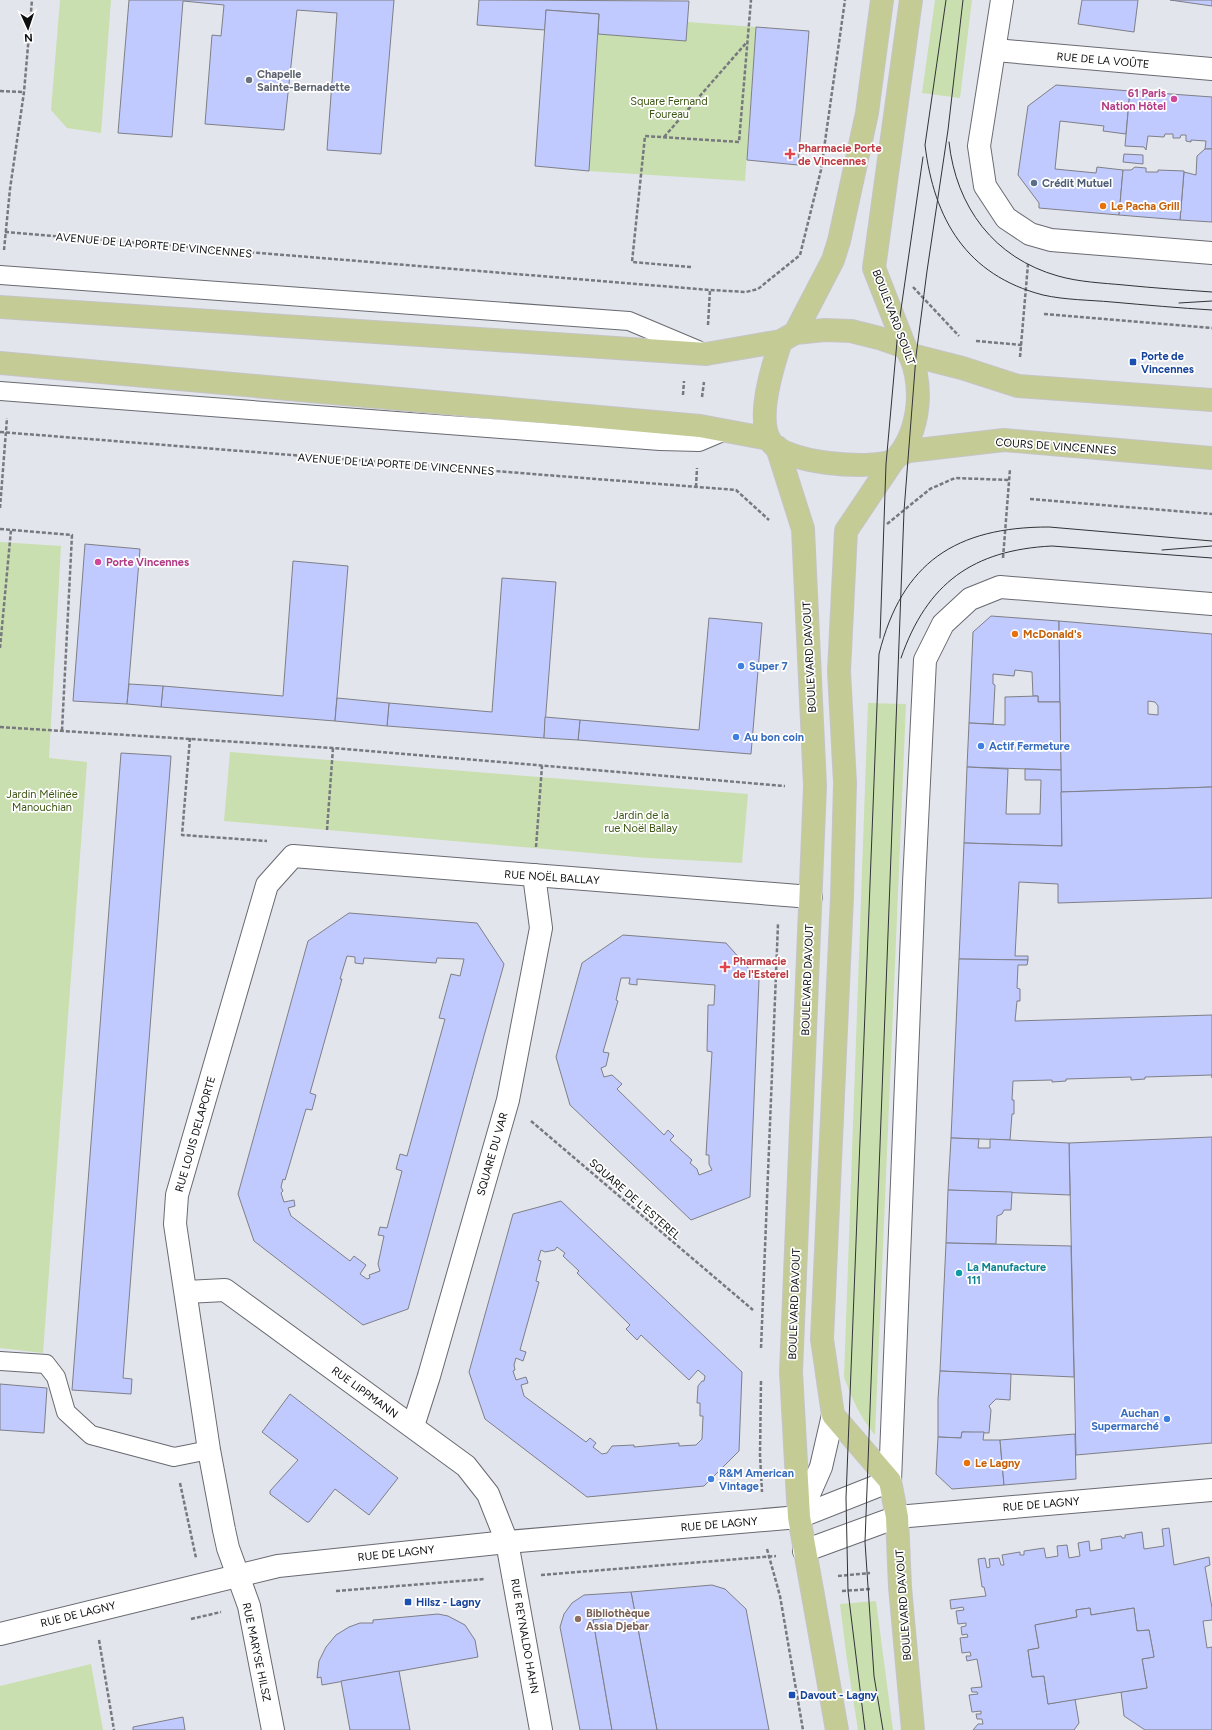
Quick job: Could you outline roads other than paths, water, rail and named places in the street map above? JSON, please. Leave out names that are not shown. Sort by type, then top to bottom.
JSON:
[{"type":"main road","points":[[773,443],[765,421],[766,395],[772,366],[833,260],[839,241],[867,113],[882,0]]},
{"type":"main road","name":"BOULEVARD SOULT","points":[[897,458],[911,435],[917,403],[916,375],[908,351],[874,268],[912,0]]},
{"type":"main road","points":[[0,308],[706,354],[825,330],[851,331],[879,338],[908,351],[1018,386],[1212,400]]},
{"type":"main road","points":[[0,363],[700,434],[725,431],[773,443],[802,458],[834,465],[873,465],[897,458]]},
{"type":"main road","name":"COURS DE VINCENNES","points":[[897,458],[909,451],[1004,440],[1212,458]]},
{"type":"main road","name":"BOULEVARD DAVOUT","points":[[773,443],[803,529],[815,786],[791,1372],[799,1517],[837,1730]]},
{"type":"main road","points":[[833,1415],[822,1339],[842,897],[845,783],[839,671],[846,531],[897,458]]},
{"type":"main road","name":"BOULEVARD DAVOUT","points":[[833,1415],[890,1481],[897,1517],[900,1587],[913,1730]]},
{"type":"street","points":[[1002,0],[979,146],[985,186],[1006,218],[1030,234],[1051,240],[1212,253]]},
{"type":"street","name":"RUE DE LA VOÛTE","points":[[995,50],[1212,69]]},
{"type":"street","name":"BOULEVARD DAVOUT","points":[[890,1481],[914,883],[925,660],[943,624],[970,599],[1000,587],[1212,604]]},
{"type":"street","name":"RUE NOËL BALLAY","points":[[292,856],[811,897]]},
{"type":"street","name":"RUE LOUIS DELAPORTE","points":[[237,1575],[226,1538],[209,1450],[175,1224],[177,1195],[267,885],[292,856]]},
{"type":"street","name":"SQUARE DU VAR","points":[[413,1426],[430,1376],[508,1100],[541,928],[534,875]]},
{"type":"street","name":"RUE LIPPMANN","points":[[186,1292],[224,1290],[466,1466],[488,1494],[507,1542]]},
{"type":"street","points":[[799,1517],[821,1468],[833,1415]]},
{"type":"street","points":[[799,1517],[890,1481]]},
{"type":"street","name":"RUE DE LAGNY","points":[[804,1551],[897,1517],[1212,1490]]},
{"type":"street","name":"RUE DE LAGNY","points":[[0,1634],[278,1566],[507,1542],[799,1517]]},
{"type":"street","name":"RUE REYNALDO HAHN","points":[[507,1542],[541,1730]]},
{"type":"street","name":"RUE MARYSE HILSZ","points":[[237,1575],[250,1611],[274,1730]]},
{"type":"lane","points":[[0,274],[629,321],[706,354]]},
{"type":"lane","points":[[0,392],[700,434]]},
{"type":"lane","points":[[0,1360],[46,1364],[56,1377],[66,1412],[91,1434],[174,1457],[209,1450]]},
{"type":"tram line","points":[[946,0],[925,145],[929,172],[936,197],[946,220],[958,240],[974,258],[993,274],[1016,286],[1043,295],[1069,299],[1212,310]]},
{"type":"tram line","points":[[883,1730],[874,1676],[865,1542],[904,511],[916,356],[948,130],[963,0]]},
{"type":"tram line","points":[[949,142],[953,166],[960,188],[970,208],[982,227],[997,243],[1015,257],[1035,268],[1074,280],[1212,292]]},
{"type":"tram line","points":[[880,638],[886,464],[898,330],[923,157]]},
{"type":"tram line","points":[[1179,303],[1212,301]]},
{"type":"tram line","points":[[865,1730],[848,1591],[846,1498],[879,654],[889,622],[902,595],[918,573],[938,556],[960,543],[986,534],[1016,529],[1049,527],[1212,541]]},
{"type":"tram line","points":[[901,658],[924,609],[939,591],[957,575],[976,563],[999,555],[1024,549],[1052,546],[1212,558]]},
{"type":"tram line","points":[[1162,550],[1212,546]]},
{"type":"place","name":"Chapelle Sainte-Bernadette","points":[[249,80]]},
{"type":"place","name":"61 Paris Nation Hôtel","points":[[1174,99]]},
{"type":"place","name":"Pharmacie Porte de Vincennes","points":[[790,154]]},
{"type":"place","name":"Crédit Mutuel","points":[[1034,183]]},
{"type":"place","name":"Le Pacha Grill","points":[[1103,206]]},
{"type":"place","name":"Porte de Vincennes","points":[[1133,362]]},
{"type":"place","name":"Porte Vincennes","points":[[98,562]]},
{"type":"place","name":"McDonald's","points":[[1015,634]]},
{"type":"place","name":"Super 7","points":[[741,666]]},
{"type":"place","name":"Au bon coin","points":[[736,737]]},
{"type":"place","name":"Actif Fermeture","points":[[981,746]]},
{"type":"place","name":"Pharmacie de l'Esterel","points":[[725,967]]},
{"type":"place","name":"La Manufacture 111","points":[[959,1273]]},
{"type":"place","name":"Auchan Supermarché","points":[[1167,1419]]},
{"type":"place","name":"Le Lagny","points":[[967,1463]]},
{"type":"place","name":"R&M American Vintage","points":[[711,1479]]},
{"type":"place","name":"Hilsz - Lagny","points":[[408,1602]]},
{"type":"place","name":"Bibliothèque Assia Djebar","points":[[578,1619]]},
{"type":"place","name":"Davout - Lagny","points":[[792,1695]]},
{"type":"park label","name":"Square Fernand Foureau","points":[[669,107]]},
{"type":"park label","name":"Jardin Mélinée Manouchian","points":[[42,800]]},
{"type":"park label","name":"Jardin de la rue Noël Ballay","points":[[641,821]]}]
